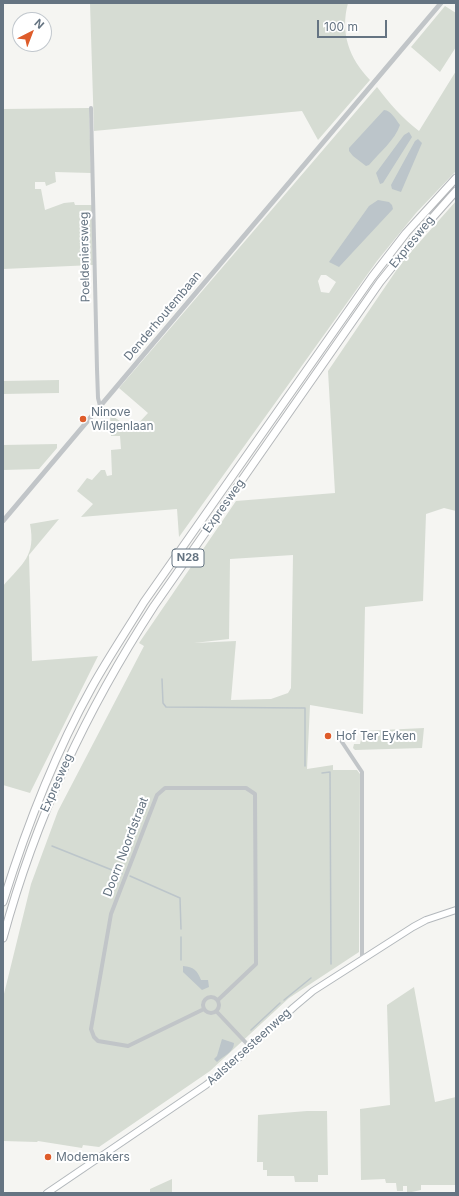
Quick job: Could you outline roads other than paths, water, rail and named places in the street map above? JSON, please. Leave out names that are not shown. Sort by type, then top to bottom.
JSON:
[{"type":"highway","name":"Expresweg","points":[[3,902],[32,818],[58,754],[92,687],[144,602],[372,277],[410,228],[456,178]]},
{"type":"highway","name":"Expresweg","points":[[3,938],[19,880],[53,790],[84,723],[128,646],[154,606],[380,282],[425,226],[456,191]]},
{"type":"main road","name":"Aalstersesteenweg","points":[[47,1193],[206,1085],[313,991],[413,927],[426,920],[456,910]]},
{"type":"street","name":"Denderhoutembaan","points":[[3,521],[441,3]]},
{"type":"street","name":"Poeldeniersweg","points":[[91,108],[97,377],[100,406]]},
{"type":"street","points":[[340,739],[362,772],[362,961]]},
{"type":"street","name":"Doorn Noordstraat","points":[[204,1009],[128,1046],[98,1040],[94,1037],[91,1029],[111,914],[157,795],[165,788],[246,788],[255,794],[256,964],[218,1000]]},
{"type":"street","points":[[212,997],[218,1000],[220,1005],[217,1012],[209,1013],[204,1009],[203,1002],[207,998],[212,997]]},
{"type":"street","points":[[217,1012],[250,1047]]},
{"type":"waterway","points":[[162,679],[163,703],[166,707],[305,708],[305,766]]},
{"type":"waterway","points":[[322,773],[330,772],[331,964]]},
{"type":"waterway","points":[[52,846],[122,874]]},
{"type":"waterway","points":[[130,876],[180,898],[181,929]]},
{"type":"waterway","points":[[181,937],[181,960]]},
{"type":"waterway","points":[[284,1000],[311,978]]},
{"type":"waterway","points":[[251,1030],[280,1003]]},
{"type":"place","name":"Ninove Wilgenlaan","points":[[83,419]]},
{"type":"place","name":"Hof Ter Eyken","points":[[328,736]]},
{"type":"place","name":"Modemakers","points":[[48,1157]]}]
